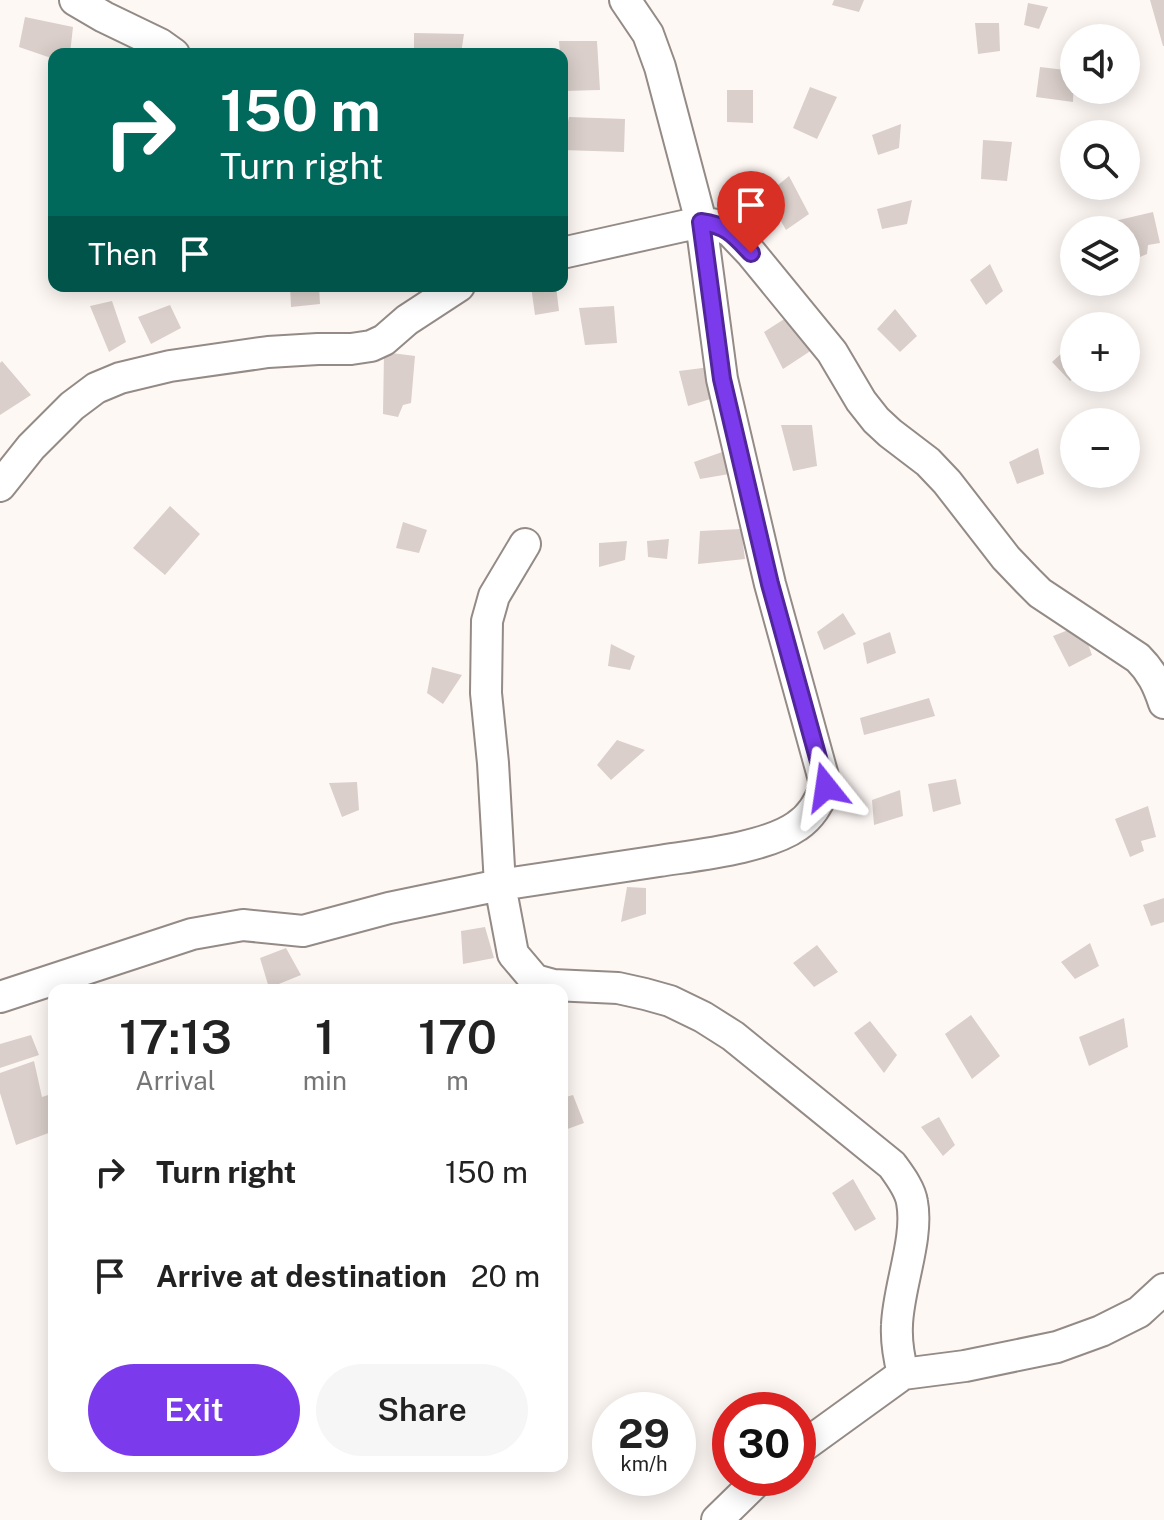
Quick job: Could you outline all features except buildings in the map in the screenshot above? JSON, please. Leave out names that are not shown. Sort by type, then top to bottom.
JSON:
[{"type":"street","points":[[75,0],[166,48]]},
{"type":"street","points":[[0,997],[192,934],[243,925],[303,931],[389,908],[500,885],[711,853],[764,840],[797,826],[815,810],[826,787],[770,584],[722,379],[701,222],[660,67],[648,34],[625,0]]},
{"type":"street","points":[[568,252],[701,222],[721,226],[731,232],[832,352],[876,420],[928,462],[947,482],[1006,558],[1040,593],[1147,666],[1164,703]]},
{"type":"street","points":[[0,486],[31,447],[72,406],[96,388],[120,378],[170,366],[268,352],[371,346],[450,292]]},
{"type":"street","points":[[525,544],[494,596],[487,621],[486,693],[500,885],[513,954],[535,980],[549,984]]},
{"type":"street","points":[[568,986],[632,991],[670,1001],[703,1017],[733,1036],[892,1165],[912,1201],[913,1224],[896,1323],[903,1374]]},
{"type":"street","points":[[816,1437],[903,1374],[965,1366],[1057,1347],[1101,1331],[1139,1312],[1164,1289]]},
{"type":"street","points":[[717,1520],[742,1496]]},
{"type":"route","points":[[751,253],[731,232],[721,226],[701,222],[722,379],[770,584],[826,787]]}]
